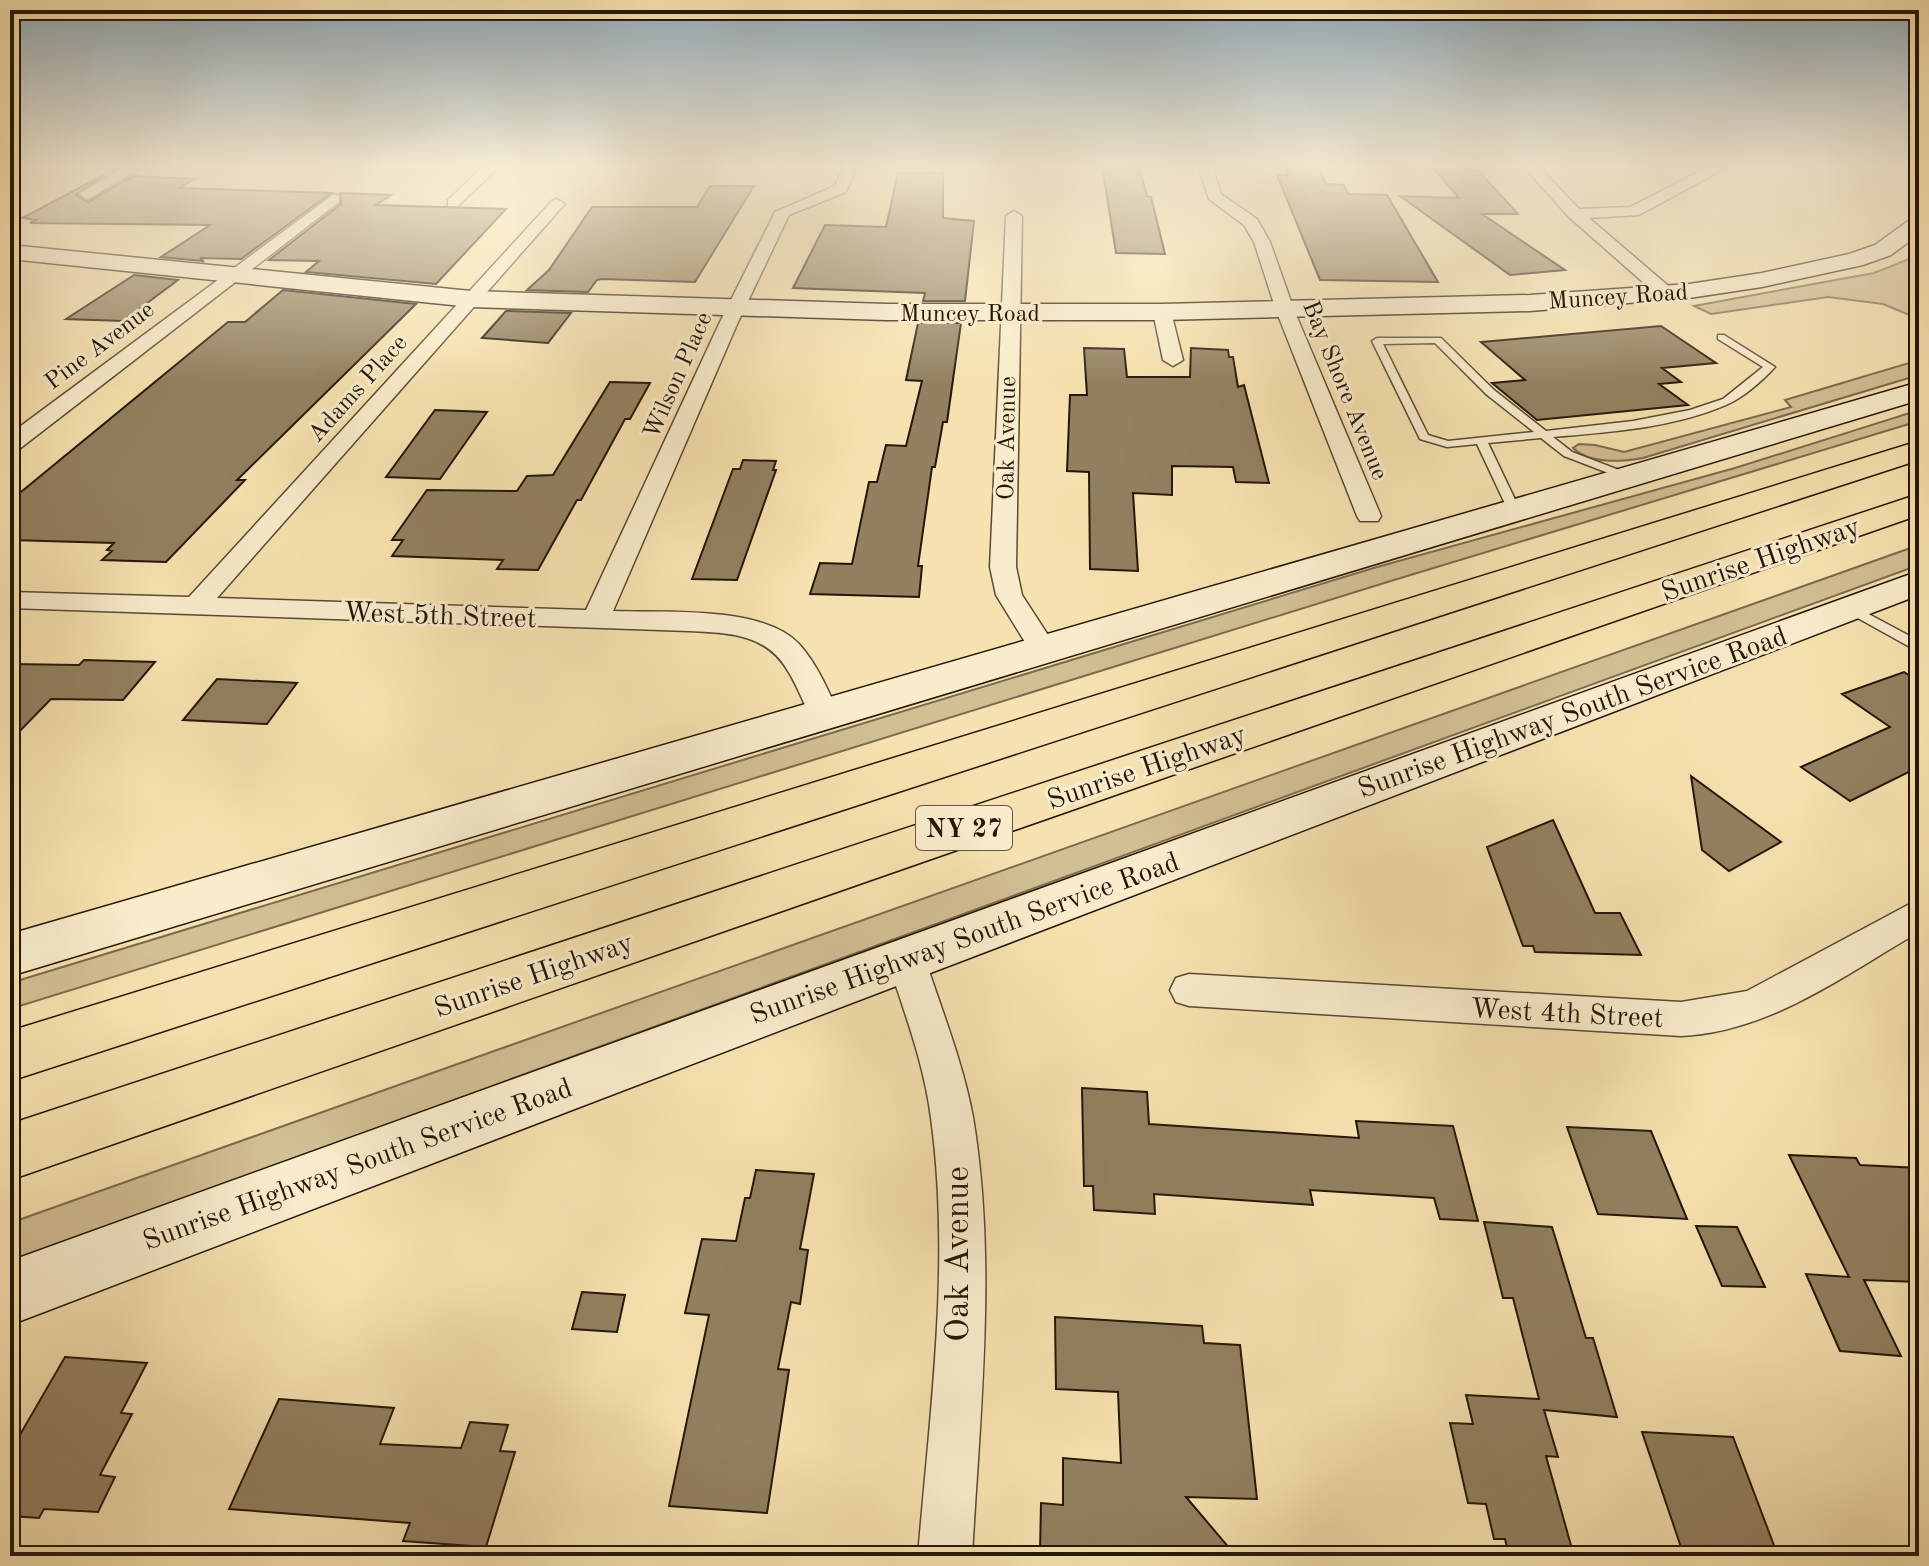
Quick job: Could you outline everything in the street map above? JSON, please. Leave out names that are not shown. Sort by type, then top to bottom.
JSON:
[{"type":"highway","name":"Sunrise Highway","points":[[10,1056],[1919,450]]},
{"type":"highway","name":"Sunrise Highway","points":[[10,1152],[1919,504]]},
{"type":"main road","name":"Muncey Road","points":[[11,253],[471,299],[735,308],[1009,313],[1162,312],[1530,303],[1667,294],[1739,284],[1842,263],[1883,250],[1901,237]]},
{"type":"main road","points":[[10,955],[1919,391]]},
{"type":"main road","name":"Sunrise Highway South Service Road","points":[[10,1293],[1919,582]]},
{"type":"street","name":"Pine Avenue","points":[[10,445],[284,237]]},
{"type":"street","name":"Adams Place","points":[[196,606],[527,237]]},
{"type":"street","name":"Wilson Place","points":[[596,619],[735,308],[770,237]]},
{"type":"street","name":"Oak Avenue","points":[[1013,237],[1003,567],[1009,595],[1043,649]]},
{"type":"street","name":"Bay Shore Avenue","points":[[1259,237],[1285,310],[1369,516]]},
{"type":"street","points":[[1602,237],[1667,294]]},
{"type":"street","points":[[1162,312],[1173,360]]},
{"type":"street","name":"West 5th Street","points":[[10,600],[596,619],[754,628],[769,633],[792,650],[824,714]]},
{"type":"street","name":"West 4th Street","points":[[1189,990],[1681,1019],[1710,1018],[1734,1014],[1759,1004],[1919,914]]},
{"type":"street","name":"Oak Avenue","points":[[906,959],[943,1078],[951,1115],[960,1197],[961,1302],[945,1556]]},
{"type":"lane","points":[[1628,477],[1568,454],[1544,434],[1490,392],[1438,340],[1377,341],[1424,437],[1447,444],[1544,434],[1657,419],[1722,403],[1770,367],[1721,337]]},
{"type":"lane","points":[[1481,440],[1514,510]]},
{"type":"lane","points":[[1850,608],[1917,646]]},
{"type":"shaded area","points":[[1919,255],[1919,319],[1883,304],[1828,297],[1711,314],[1694,306],[1874,273]]},
{"type":"shaded area","points":[[1919,360],[1919,375],[1643,458],[1615,461],[1596,459],[1573,448],[1579,444],[1595,445],[1624,452],[1791,407],[1785,400]]},
{"type":"shaded area","points":[[1919,410],[1919,421],[1394,580],[10,1009],[10,983],[1377,567],[1735,468]]},
{"type":"shaded area","points":[[1919,545],[1919,565],[10,1262],[10,1223]]},
{"type":"building","points":[[192,237],[271,237],[241,259],[201,258],[203,261],[161,257]]},
{"type":"building","points":[[298,237],[480,237],[436,284],[306,272],[319,261],[269,260]]},
{"type":"building","points":[[571,237],[723,237],[695,282],[602,279],[597,280],[588,292],[527,290],[549,270]]},
{"type":"building","points":[[819,237],[972,237],[965,301],[923,301],[925,293],[793,288]]},
{"type":"building","points":[[1113,237],[1161,237],[1165,254],[1116,253]]},
{"type":"building","points":[[1302,237],[1412,237],[1438,282],[1320,280]]},
{"type":"building","points":[[1457,237],[1516,237],[1565,270],[1510,275]]},
{"type":"building","points":[[134,275],[178,280],[123,321],[66,319]]},
{"type":"building","points":[[283,290],[416,304],[237,480],[245,480],[166,562],[102,560],[112,551],[107,550],[114,543],[10,540],[10,501],[228,322],[245,322]]},
{"type":"building","points":[[506,311],[571,313],[548,343],[482,338]]},
{"type":"building","points":[[918,323],[961,323],[947,422],[943,422],[935,467],[932,467],[918,566],[922,566],[919,597],[810,594],[820,563],[852,564],[869,482],[877,482],[886,445],[906,446],[922,381],[906,380]]},
{"type":"building","points":[[1661,326],[1716,363],[1662,368],[1681,382],[1659,384],[1688,405],[1537,420],[1492,383],[1525,380],[1481,342]]},
{"type":"building","points":[[1084,348],[1124,349],[1127,377],[1190,377],[1191,348],[1228,350],[1229,357],[1233,357],[1238,387],[1244,385],[1269,483],[1236,482],[1233,467],[1172,466],[1172,495],[1133,493],[1138,571],[1090,569],[1089,472],[1067,471],[1070,395],[1087,395]]},
{"type":"building","points":[[610,382],[650,383],[630,419],[625,419],[538,570],[497,569],[503,560],[392,556],[403,540],[392,540],[427,490],[517,491],[527,476],[553,475]]},
{"type":"building","points":[[435,410],[487,412],[440,479],[386,477]]},
{"type":"building","points":[[743,460],[776,461],[773,470],[776,470],[737,580],[692,579],[733,469],[740,469]]},
{"type":"building","points":[[84,660],[155,662],[123,700],[51,699],[10,741],[10,664],[79,665]]},
{"type":"building","points":[[1904,672],[1919,682],[1919,767],[1850,801],[1801,767],[1890,727],[1842,694]]},
{"type":"building","points":[[217,679],[297,683],[267,724],[183,720]]},
{"type":"building","points":[[1691,776],[1781,842],[1729,871],[1702,850]]},
{"type":"building","points":[[1553,820],[1595,913],[1620,913],[1641,955],[1535,952],[1533,946],[1523,946],[1487,847]]},
{"type":"building","points":[[1082,1088],[1147,1092],[1149,1124],[1359,1138],[1356,1121],[1453,1126],[1478,1221],[1440,1219],[1434,1198],[1310,1190],[1313,1205],[1154,1194],[1155,1214],[1094,1210],[1093,1186],[1084,1186]]},
{"type":"building","points":[[1567,1127],[1651,1131],[1687,1219],[1598,1214]]},
{"type":"building","points":[[1789,1155],[1856,1158],[1860,1165],[1919,1168],[1919,1282],[1864,1280],[1901,1356],[1840,1351],[1806,1274],[1849,1277]]},
{"type":"building","points":[[756,1170],[814,1174],[800,1249],[808,1250],[800,1304],[791,1302],[778,1369],[789,1370],[767,1513],[669,1506],[709,1315],[685,1313],[702,1239],[736,1241],[745,1198],[750,1198]]},
{"type":"building","points":[[1484,1222],[1552,1227],[1586,1338],[1593,1338],[1617,1417],[1544,1410],[1558,1457],[1546,1456],[1572,1549],[1567,1549],[1569,1556],[1509,1556],[1505,1539],[1494,1539],[1486,1504],[1468,1503],[1450,1423],[1473,1424],[1466,1395],[1539,1399],[1513,1298],[1503,1298]]},
{"type":"building","points":[[1696,1226],[1737,1227],[1765,1287],[1722,1286]]},
{"type":"building","points":[[582,1292],[625,1295],[617,1332],[572,1329]]},
{"type":"building","points":[[1055,1317],[1202,1326],[1204,1343],[1240,1345],[1257,1499],[1186,1497],[1236,1556],[1064,1556],[1064,1553],[1040,1552],[1041,1503],[1063,1505],[1063,1458],[1121,1463],[1118,1392],[1056,1389]]},
{"type":"building","points":[[65,1357],[147,1363],[121,1413],[132,1414],[100,1475],[115,1477],[98,1512],[44,1509],[39,1518],[10,1516],[10,1452]]},
{"type":"building","points":[[279,1399],[394,1408],[380,1444],[461,1448],[470,1422],[508,1425],[500,1451],[515,1452],[486,1547],[403,1541],[410,1523],[229,1509]]},
{"type":"building","points":[[1642,1432],[1733,1437],[1778,1556],[1684,1556]]}]
